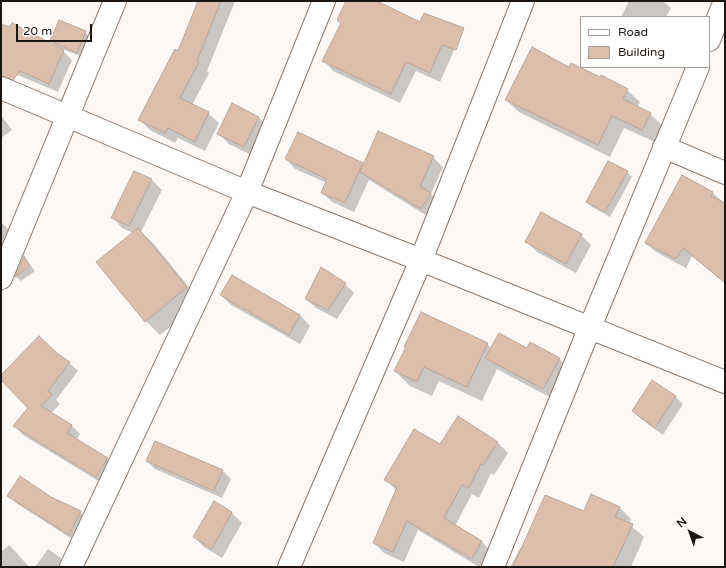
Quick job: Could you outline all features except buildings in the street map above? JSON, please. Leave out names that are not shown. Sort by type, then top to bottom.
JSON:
[{"type":"street","points":[[3,266],[68,116],[115,1]]},
{"type":"street","points":[[71,567],[247,192],[324,1]]},
{"type":"street","points":[[289,567],[421,260],[523,1]]},
{"type":"street","points":[[710,38],[725,1]]},
{"type":"street","points":[[493,567],[590,327],[698,68]]},
{"type":"street","points":[[1,88],[247,192],[590,327],[725,382]]},
{"type":"street","points":[[664,148],[725,173]]}]
